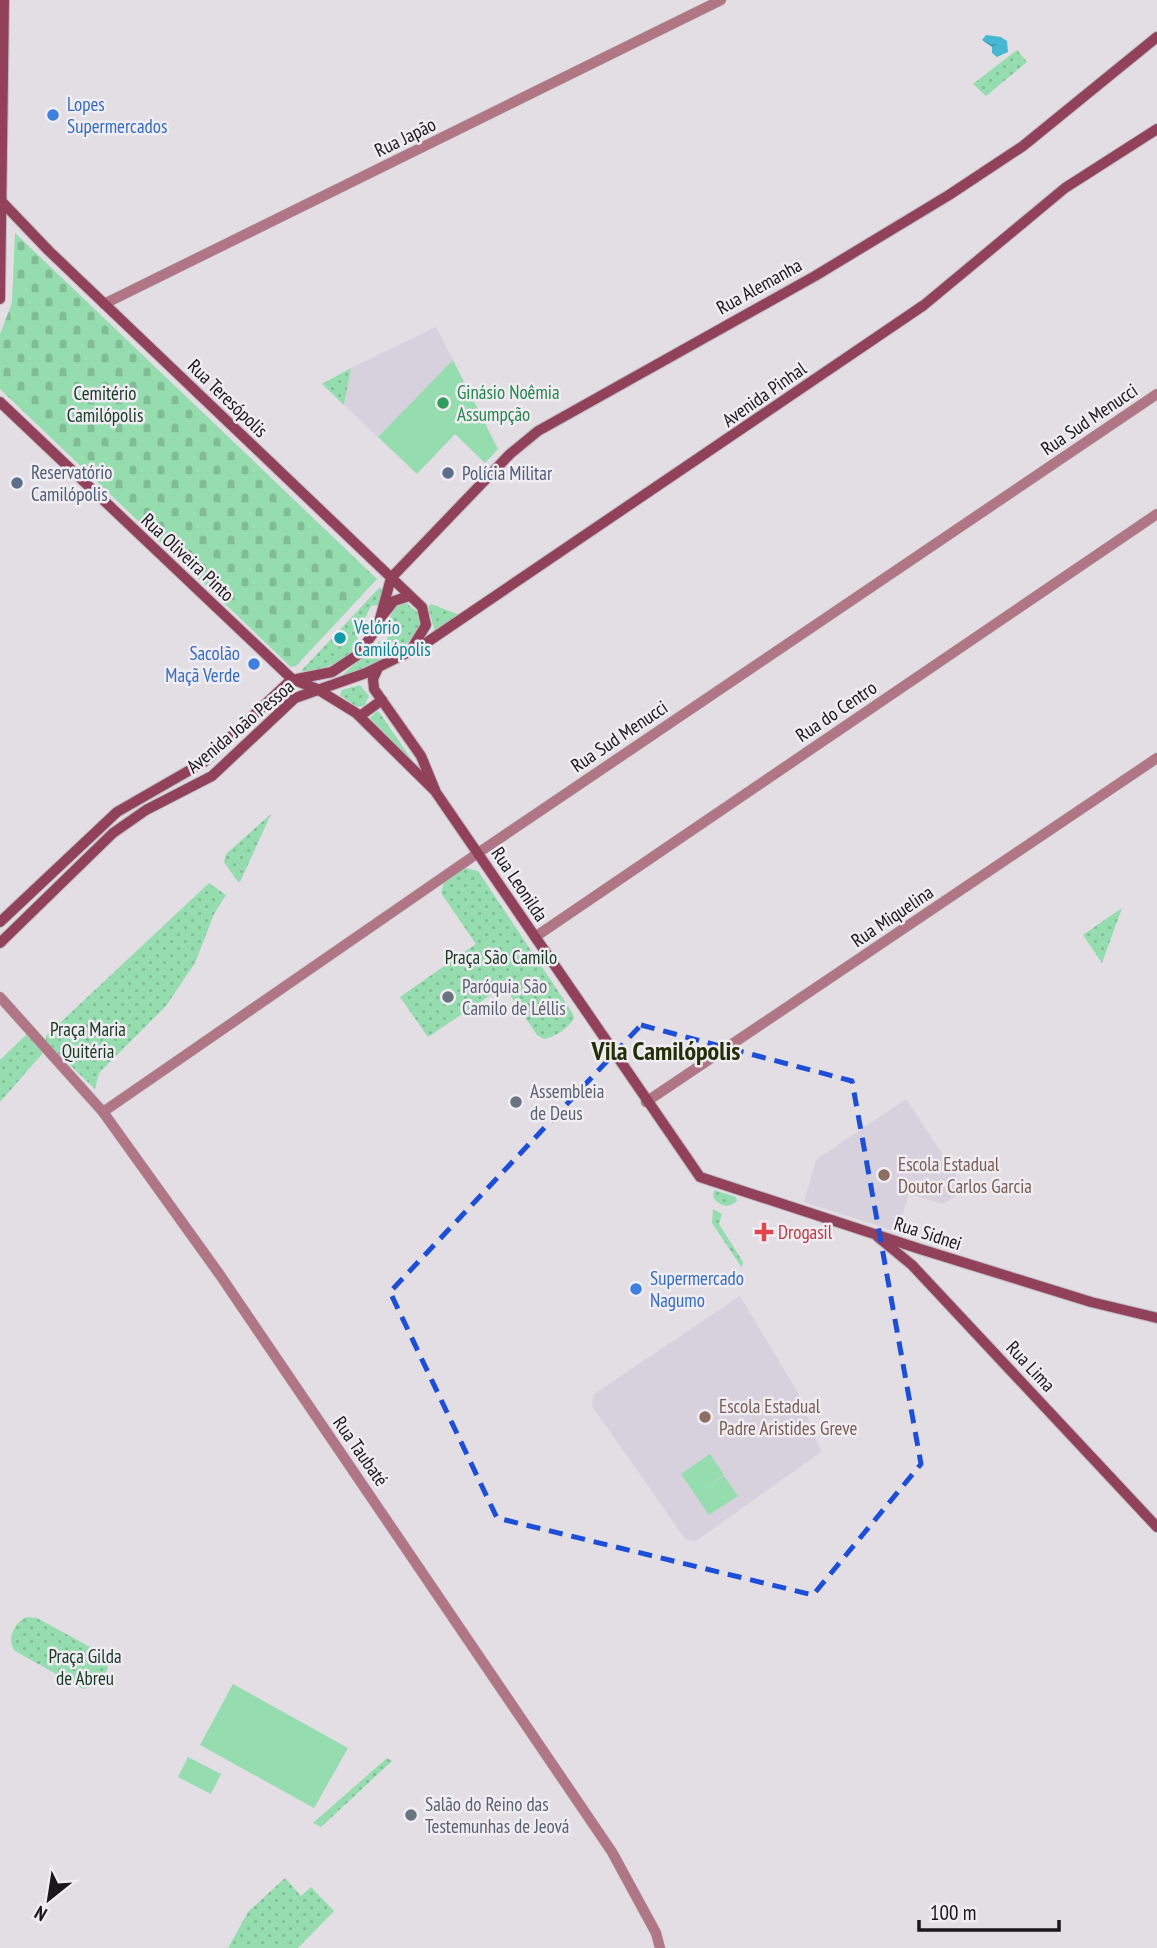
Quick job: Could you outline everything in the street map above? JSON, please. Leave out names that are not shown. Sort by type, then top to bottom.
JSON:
[{"type":"main road","points":[[0,299],[3,232],[4,0]]},
{"type":"main road","name":"Rua Alemanha","points":[[391,578],[510,454],[538,431],[815,276],[949,195],[1023,146],[1157,37]]},
{"type":"main road","name":"Avenida Pinhal","points":[[317,689],[378,668],[424,645],[467,613],[553,559],[923,305],[1065,188],[1157,129]]},
{"type":"main road","name":"Rua Teresópolis","points":[[3,203],[23,226],[422,607],[426,619],[423,632],[411,650]]},
{"type":"main road","points":[[3,232],[10,226],[23,226]]},
{"type":"main road","name":"Rua Oliveira Pinto","points":[[0,402],[292,679]]},
{"type":"main road","points":[[292,679],[324,675],[346,665],[365,648],[380,618],[391,578]]},
{"type":"main road","points":[[380,618],[394,601],[409,596]]},
{"type":"main road","points":[[360,716],[382,700],[373,685],[378,668]]},
{"type":"main road","name":"Avenida João Pessoa","points":[[0,922],[117,812],[204,762],[292,679],[317,689]]},
{"type":"main road","name":"Rua Leonilda","points":[[317,689],[360,716],[435,791],[693,1171]]},
{"type":"main road","name":"Avenida João Pessoa","points":[[0,943],[113,833],[146,810],[212,776],[295,698],[317,689]]},
{"type":"main road","name":"Rua Leonilda","points":[[382,700],[426,766],[435,791]]},
{"type":"main road","name":"Rua Sidnei","points":[[693,1171],[715,1184],[875,1235],[1091,1302],[1157,1318]]},
{"type":"main road","name":"Rua Lima","points":[[875,1235],[892,1254],[912,1265],[1157,1527]]},
{"type":"main road","points":[[892,1254],[920,1249]]},
{"type":"main road","points":[[912,1265],[913,1255],[920,1249]]},
{"type":"street","name":"Rua Japão","points":[[104,304],[721,0]]},
{"type":"street","name":"Rua Sud Menucci","points":[[103,1112],[478,853],[1157,394]]},
{"type":"street","name":"Rua do Centro","points":[[535,937],[1157,514]]},
{"type":"street","name":"Rua Miquelina","points":[[646,1102],[1157,758]]},
{"type":"street","name":"Rua Taubaté","points":[[0,997],[103,1112],[220,1275],[612,1852],[656,1933],[660,1948]]},
{"type":"highlighted area","points":[[641,1025],[852,1081],[921,1464],[813,1595],[497,1518],[390,1292]]},
{"type":"shaded area","points":[[436,327],[453,360],[378,437],[344,405],[351,368]]},
{"type":"shaded area","name":"Escola Estadual Doutor Carlos Garcia","points":[[906,1099],[966,1190],[943,1204],[909,1194],[897,1232],[804,1202],[816,1160]]},
{"type":"shaded area","name":"Escola Estadual Padre Aristides Greve","points":[[740,1296],[798,1393],[821,1452],[696,1541],[686,1540],[592,1406],[594,1394]]},
{"type":"green space","points":[[1017,50],[1027,62],[986,96],[973,84]]},
{"type":"green space","name":"Cemitério Camilópolis","points":[[15,233],[377,579],[296,666],[291,667],[0,389],[0,334],[12,303]]},
{"type":"green space","name":"Ginásio Noêmia Assumpção","points":[[453,360],[498,449],[485,463],[455,434],[417,474],[378,437]]},
{"type":"green space","points":[[351,368],[344,405],[322,384]]},
{"type":"green space","points":[[379,588],[382,588],[378,605],[371,606],[357,634],[358,646],[346,657],[332,664],[301,671]]},
{"type":"green space","points":[[406,603],[417,612],[421,625],[406,644],[386,658],[340,677],[371,650],[377,656],[382,649],[377,644],[379,641],[384,645],[395,623],[390,617],[395,607]]},
{"type":"green space","points":[[431,604],[458,615],[435,632],[428,607]]},
{"type":"green space","points":[[360,685],[369,696],[364,706],[357,707],[340,695],[342,690]]},
{"type":"green space","points":[[379,712],[414,763],[370,718]]},
{"type":"green space","points":[[271,814],[238,882],[224,862],[226,854]]},
{"type":"green space","name":"Praça São Camilo","points":[[465,868],[478,871],[572,1012],[572,1022],[557,1034],[544,1039],[537,1035],[504,986],[428,1037],[400,997],[476,944],[441,893],[444,882]]},
{"type":"green space","name":"Praça Maria Quitéria","points":[[209,883],[226,895],[214,914],[195,963],[166,1006],[99,1073],[95,1089],[46,1042],[46,1036]]},
{"type":"green space","points":[[1122,908],[1102,963],[1083,935]]},
{"type":"green space","points":[[27,1034],[43,1053],[0,1102],[0,1060]]},
{"type":"green space","points":[[714,1190],[736,1197],[737,1201],[727,1206],[718,1203],[713,1197]]},
{"type":"green space","points":[[713,1209],[722,1214],[719,1224],[743,1262],[742,1268],[712,1223]]},
{"type":"green space","points":[[710,1454],[724,1475],[701,1490],[724,1476],[738,1496],[709,1515],[681,1474]]},
{"type":"green space","name":"Praça Gilda de Abreu","points":[[26,1617],[37,1618],[101,1653],[108,1668],[99,1685],[83,1689],[15,1651],[11,1637],[18,1624]]},
{"type":"green space","points":[[233,1684],[348,1748],[314,1808],[200,1745]]},
{"type":"green space","points":[[188,1757],[221,1774],[211,1794],[178,1777]]},
{"type":"green space","points":[[387,1758],[392,1761],[321,1827],[313,1823]]},
{"type":"green space","points":[[285,1878],[301,1896],[311,1887],[334,1911],[298,1948],[228,1948],[248,1912]]},
{"type":"water","points":[[986,35],[1001,37],[1007,41],[1008,52],[997,57],[992,53],[992,47],[982,40]]},
{"type":"place","name":"Lopes Supermercados","points":[[53,115]]},
{"type":"place","name":"Ginásio Noêmia Assumpção","points":[[443,403]]},
{"type":"place","name":"Polícia Militar","points":[[448,473]]},
{"type":"place","name":"Reservatório Camilópolis","points":[[17,483]]},
{"type":"place","name":"Velório Camilópolis","points":[[340,638]]},
{"type":"place","name":"Sacolão Maçã Verde","points":[[254,664]]},
{"type":"place","name":"Paróquia São Camilo de Léllis","points":[[448,997]]},
{"type":"place","name":"Assembleia de Deus","points":[[516,1102]]},
{"type":"place","name":"Escola Estadual Doutor Carlos Garcia","points":[[884,1175]]},
{"type":"place","name":"Drogasil","points":[[764,1232]]},
{"type":"place","name":"Supermercado Nagumo","points":[[636,1289]]},
{"type":"place","name":"Escola Estadual Padre Aristides Greve","points":[[705,1417]]},
{"type":"place","name":"Salão do Reino das Testemunhas de Jeová","points":[[411,1815]]},
{"type":"district","name":"Vila Camilópolis","points":[[666,1051]]}]
